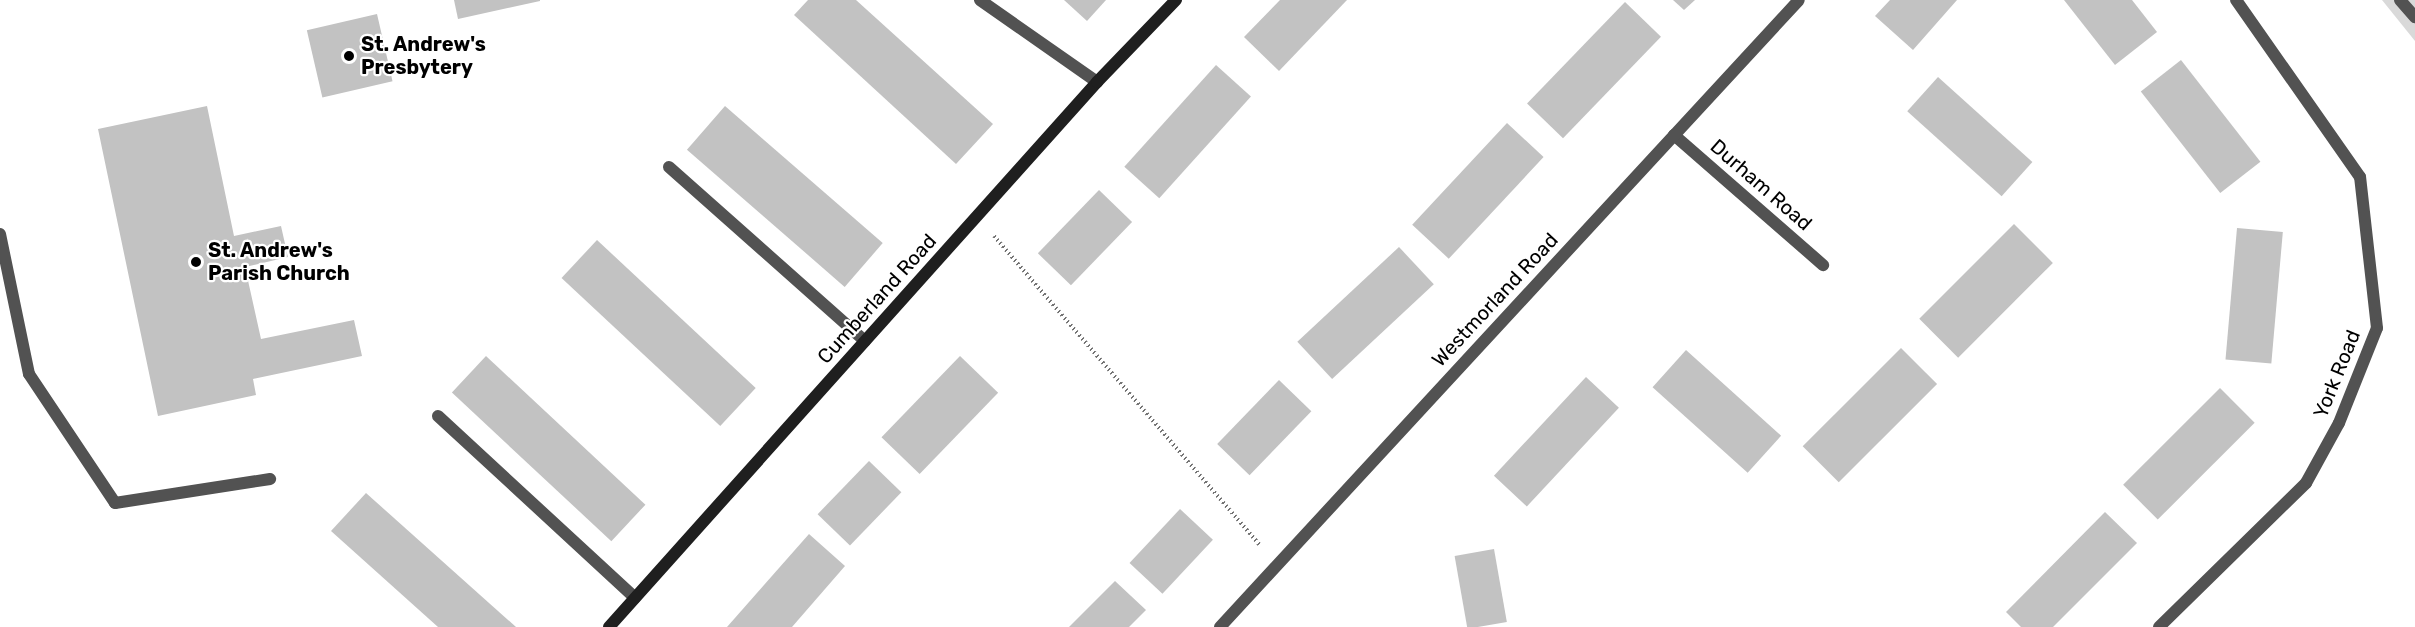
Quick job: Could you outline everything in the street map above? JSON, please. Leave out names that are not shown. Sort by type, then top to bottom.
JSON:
[{"type":"street","points":[[980,0],[1097,82]]},
{"type":"street","name":"Cumberland Road","points":[[609,627],[1097,82],[1176,0]]},
{"type":"street","name":"Westmorland Road","points":[[1220,627],[1799,0]]},
{"type":"street","name":"York Road","points":[[2159,627],[2307,483],[2339,423],[2377,328],[2360,177],[2236,0]]},
{"type":"street","points":[[2400,0],[2415,17]]},
{"type":"street","name":"Durham Road","points":[[1674,135],[1823,265]]},
{"type":"street","points":[[669,167],[865,341]]},
{"type":"street","points":[[0,234],[29,374],[115,503],[270,479]]},
{"type":"street","points":[[438,416],[635,598]]},
{"type":"path","points":[[977,217],[1277,565]]},
{"type":"shaded area","points":[[2382,0],[2415,0],[2415,41]]},
{"type":"building","points":[[454,0],[540,0],[540,1],[458,19]]},
{"type":"building","points":[[808,0],[856,0],[993,124],[956,164],[794,15]]},
{"type":"building","points":[[1064,0],[1106,0],[1087,21]]},
{"type":"building","points":[[1280,0],[1347,0],[1279,71],[1244,37]]},
{"type":"building","points":[[1673,0],[1695,0],[1684,10]]},
{"type":"building","points":[[1890,0],[1957,0],[1913,50],[1875,16]]},
{"type":"building","points":[[2064,0],[2132,0],[2157,32],[2115,65]]},
{"type":"building","points":[[1625,2],[1661,37],[1563,138],[1527,103]]},
{"type":"building","name":"St. Andrew's Presbytery","points":[[377,14],[393,81],[322,97],[307,30]]},
{"type":"building","points":[[2181,60],[2260,162],[2220,193],[2141,91]]},
{"type":"building","points":[[1216,65],[1251,96],[1159,198],[1124,167]]},
{"type":"building","points":[[1938,77],[2032,162],[2002,196],[1907,111]]},
{"type":"building","name":"St. Andrew's Parish Church","points":[[207,106],[234,236],[281,226],[288,257],[245,267],[261,339],[354,320],[362,356],[253,379],[256,395],[158,416],[98,129]]},
{"type":"building","points":[[725,106],[883,243],[845,287],[687,150]]},
{"type":"building","points":[[1507,123],[1544,157],[1449,259],[1412,225]]},
{"type":"building","points":[[1099,190],[1132,222],[1071,285],[1038,253]]},
{"type":"building","points":[[2014,224],[2053,263],[1958,358],[1919,319]]},
{"type":"building","points":[[2237,228],[2283,232],[2271,364],[2225,359]]},
{"type":"building","points":[[597,240],[756,388],[720,426],[562,278]]},
{"type":"building","points":[[1399,247],[1434,284],[1332,379],[1297,342]]},
{"type":"building","points":[[1901,348],[1937,384],[1839,482],[1803,446]]},
{"type":"building","points":[[1686,350],[1781,436],[1748,473],[1653,387]]},
{"type":"building","points":[[486,356],[645,505],[611,541],[452,393]]},
{"type":"building","points":[[960,356],[998,393],[920,474],[882,437]]},
{"type":"building","points":[[1586,377],[1619,408],[1527,506],[1494,476]]},
{"type":"building","points":[[1279,380],[1311,411],[1250,475],[1217,444]]},
{"type":"building","points":[[2220,388],[2255,423],[2158,520],[2123,485]]},
{"type":"building","points":[[869,461],[901,492],[850,545],[818,514]]},
{"type":"building","points":[[366,493],[516,627],[438,627],[331,531]]},
{"type":"building","points":[[1180,509],[1213,540],[1162,594],[1130,563]]},
{"type":"building","points":[[2105,512],[2137,543],[2053,627],[2021,627],[2006,612]]},
{"type":"building","points":[[809,534],[845,566],[792,627],[727,627]]},
{"type":"building","points":[[1494,549],[1507,622],[1467,627],[1455,556]]},
{"type":"building","points":[[1115,581],[1146,610],[1129,627],[1069,627]]},
{"type":"place","name":"St. Andrew's Presbytery","points":[[349,56]]},
{"type":"place","name":"St. Andrew's Parish Church","points":[[196,262]]}]
